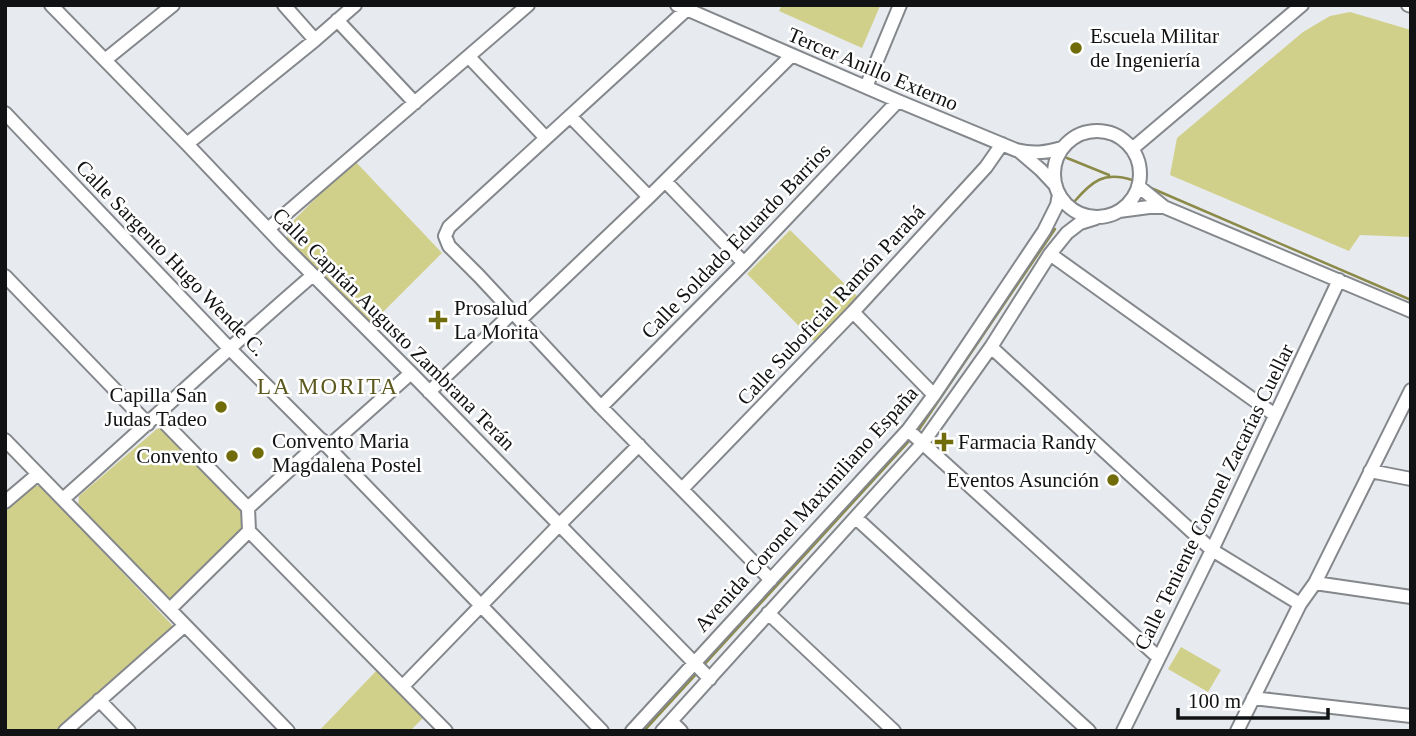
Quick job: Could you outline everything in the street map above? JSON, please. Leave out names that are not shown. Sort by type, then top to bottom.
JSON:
[{"type":"street","name":"Calle Capitán Augusto Zambrana Terán","points":[[51,5],[701,670]]},
{"type":"street","points":[[105,60],[173,5]]},
{"type":"street","points":[[284,5],[316,40]]},
{"type":"street","points":[[187,144],[316,40],[355,5]]},
{"type":"street","points":[[268,229],[528,5]]},
{"type":"street","points":[[866,87],[900,5]]},
{"type":"street","points":[[1132,149],[1302,5]]},
{"type":"street","points":[[682,8],[449,228],[445,236],[449,246],[601,407],[771,580]]},
{"type":"street","name":"Tercer Anillo Externo","points":[[682,8],[1016,150],[1035,153],[1062,148]]},
{"type":"street","points":[[337,20],[415,103]]},
{"type":"street","points":[[429,392],[649,197],[792,55]]},
{"type":"street","points":[[469,57],[546,138]]},
{"type":"street","name":"Calle Soldado Eduardo Barrios","points":[[601,407],[744,263],[898,101]]},
{"type":"street","name":"Calle Sargento Hugo Wende C.","points":[[5,113],[229,348],[602,731]]},
{"type":"street","points":[[570,116],[649,197]]},
{"type":"street","points":[[1118,212],[1127,204],[1138,186],[1139,167],[1132,149],[1122,139],[1110,133],[1084,132],[1062,148],[1055,173],[1057,190],[1074,211],[1096,218],[1118,212],[1164,207]]},
{"type":"street","name":"Calle Suboficial Ramón Parabá","points":[[682,488],[853,312],[986,167],[1002,144]]},
{"type":"street","name":"Tercer Anillo Externo","points":[[1016,150],[1041,170],[1057,190]]},
{"type":"street","points":[[665,181],[744,263]]},
{"type":"street","points":[[1138,186],[1164,207],[1411,311]]},
{"type":"street","name":"Avenida Coronel Maximiliano España","points":[[632,731],[768,613],[856,518],[915,436],[934,395],[1044,231],[1057,205],[1057,190]]},
{"type":"street","name":"Avenida Coronel Maximiliano España","points":[[666,726],[701,670],[771,580],[915,436],[991,347],[1050,254],[1067,233],[1080,223],[1096,218]]},
{"type":"street","points":[[1050,254],[1275,415]]},
{"type":"street","points":[[63,499],[313,275]]},
{"type":"street","points":[[5,276],[248,508],[249,531],[446,731]]},
{"type":"street","name":"Calle Teniente Coronel Zacarías Cuellar","points":[[1123,731],[1339,280]]},
{"type":"street","points":[[853,312],[934,395]]},
{"type":"street","points":[[991,347],[1212,550],[1300,604]]},
{"type":"street","points":[[248,508],[411,373]]},
{"type":"street","points":[[1237,731],[1300,604],[1315,583],[1411,390]]},
{"type":"street","points":[[915,436],[1158,657]]},
{"type":"street","points":[[5,440],[288,731]]},
{"type":"street","points":[[403,686],[639,445]]},
{"type":"street","points":[[1370,471],[1411,479]]},
{"type":"street","points":[[5,502],[37,474]]},
{"type":"street","points":[[856,518],[1088,731]]},
{"type":"street","points":[[170,609],[249,531]]},
{"type":"street","points":[[1315,583],[1411,597]]},
{"type":"street","points":[[768,613],[894,731]]},
{"type":"street","points":[[65,731],[185,625]]},
{"type":"street","points":[[1253,698],[1411,716]]},
{"type":"street","points":[[99,700],[129,731]]},
{"type":"street","points":[[666,726],[681,731]]},
{"type":"shaded area","points":[[782,5],[880,6],[862,48],[779,11]]},
{"type":"shaded area","points":[[1350,12],[1411,30],[1411,237],[1360,235],[1349,251],[1170,175],[1177,138],[1303,32],[1330,16]]},
{"type":"shaded area","points":[[354,160],[442,253],[372,323],[285,244],[291,223]]},
{"type":"shaded area","points":[[790,230],[861,300],[817,344],[747,274]]},
{"type":"shaded area","points":[[158,428],[167,431],[244,510],[245,530],[173,600],[162,596],[78,506],[79,496]]},
{"type":"shaded area","points":[[34,486],[41,486],[172,625],[171,631],[59,731],[5,731],[5,512]]},
{"type":"shaded area","points":[[1181,647],[1221,670],[1208,692],[1168,669]]},
{"type":"shaded area","points":[[377,670],[423,718],[410,731],[319,731]]},
{"type":"waterway","points":[[1067,158],[1109,175]]},
{"type":"waterway","points":[[1074,202],[1093,183],[1106,177],[1132,180]]},
{"type":"waterway","points":[[1151,188],[1411,300]]},
{"type":"waterway","points":[[918,431],[1055,229]]},
{"type":"waterway","points":[[703,666],[911,439]]},
{"type":"waterway","points":[[644,731],[699,671]]},
{"type":"place","name":"Escuela Militar de Ingeniería","points":[[1076,48]]},
{"type":"place","name":"Prosalud La Morita","points":[[438,320]]},
{"type":"place","name":"Capilla San Judas Tadeo","points":[[221,407]]},
{"type":"place","name":"Farmacia Randy","points":[[944,442]]},
{"type":"place","name":"Convento Maria Magdalena Postel","points":[[258,453]]},
{"type":"place","name":"Convento","points":[[232,456]]},
{"type":"place","name":"Eventos Asunción","points":[[1113,480]]},
{"type":"district","name":"LA MORITA","points":[[328,386]]}]
